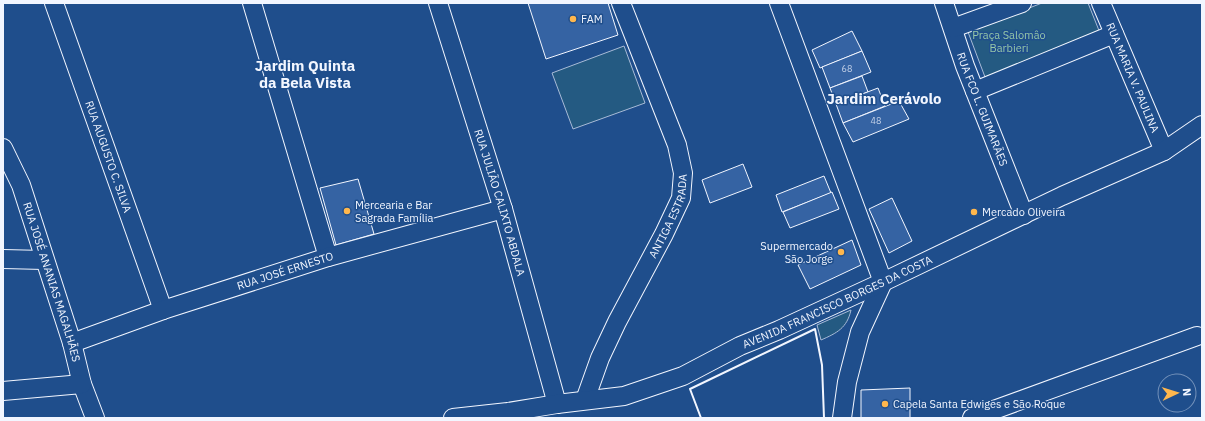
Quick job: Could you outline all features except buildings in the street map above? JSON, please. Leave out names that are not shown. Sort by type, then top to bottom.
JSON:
[{"type":"street","name":"RUA AUGUSTO C. SILVA","points":[[54,3],[162,310]]},
{"type":"street","points":[[252,3],[328,257]]},
{"type":"street","name":"RUA JULIÃO CALIXTO ABDALA","points":[[438,3],[503,209],[557,404]]},
{"type":"street","name":"ANTIGA ESTRADA","points":[[585,400],[600,358],[617,322],[664,234],[681,198],[683,173],[677,145],[621,3]]},
{"type":"street","points":[[779,3],[883,282],[860,332],[847,382],[842,418]]},
{"type":"street","name":"RUA FCO L. GUIMARÃES","points":[[944,3],[975,91],[1024,215]]},
{"type":"street","points":[[953,28],[1022,3]]},
{"type":"street","name":"RUA MARIA V. PAULINA","points":[[1101,3],[1164,152]]},
{"type":"street","points":[[975,91],[1114,34]]},
{"type":"street","name":"AVENIDA FRANCISCO BORGES DA COSTA","points":[[453,418],[624,396],[683,376],[740,346],[779,330],[883,282],[1062,196],[1164,152],[1202,125]]},
{"type":"street","name":"RUA JOSÉ ANANIAS MAGALHÃES","points":[[3,148],[21,185],[72,343],[82,384],[95,418]]},
{"type":"street","name":"RUA JOSÉ ERNESTO","points":[[72,343],[162,310],[328,257],[503,209]]},
{"type":"street","points":[[3,259],[44,260]]},
{"type":"street","points":[[972,418],[1197,336]]},
{"type":"street","points":[[3,391],[82,384]]},
{"type":"green space","name":"Praça Salomâo Barbieri","points":[[1042,3],[1088,3],[1100,33],[985,77],[968,32]]},
{"type":"green space","points":[[624,46],[645,103],[573,129],[552,73]]},
{"type":"green space","points":[[851,310],[844,326],[832,335],[821,340],[817,325]]},
{"type":"wall","points":[[701,418],[690,389],[815,329],[822,365],[824,418]]},
{"type":"place","name":"FAM","points":[[573,19]]},
{"type":"place","name":"Mercearia e Bar Sagrada Família","points":[[347,211]]},
{"type":"place","name":"Mercado Oliveira","points":[[974,212]]},
{"type":"place","name":"Supermercado São Jorge","points":[[841,252]]},
{"type":"place","name":"Capela Santa Edwiges e São Roque","points":[[885,404]]},
{"type":"district","name":"Jardim Quinta da Bela Vista","points":[[305,74]]},
{"type":"district","name":"Jardim Cerávolo","points":[[884,99]]}]
